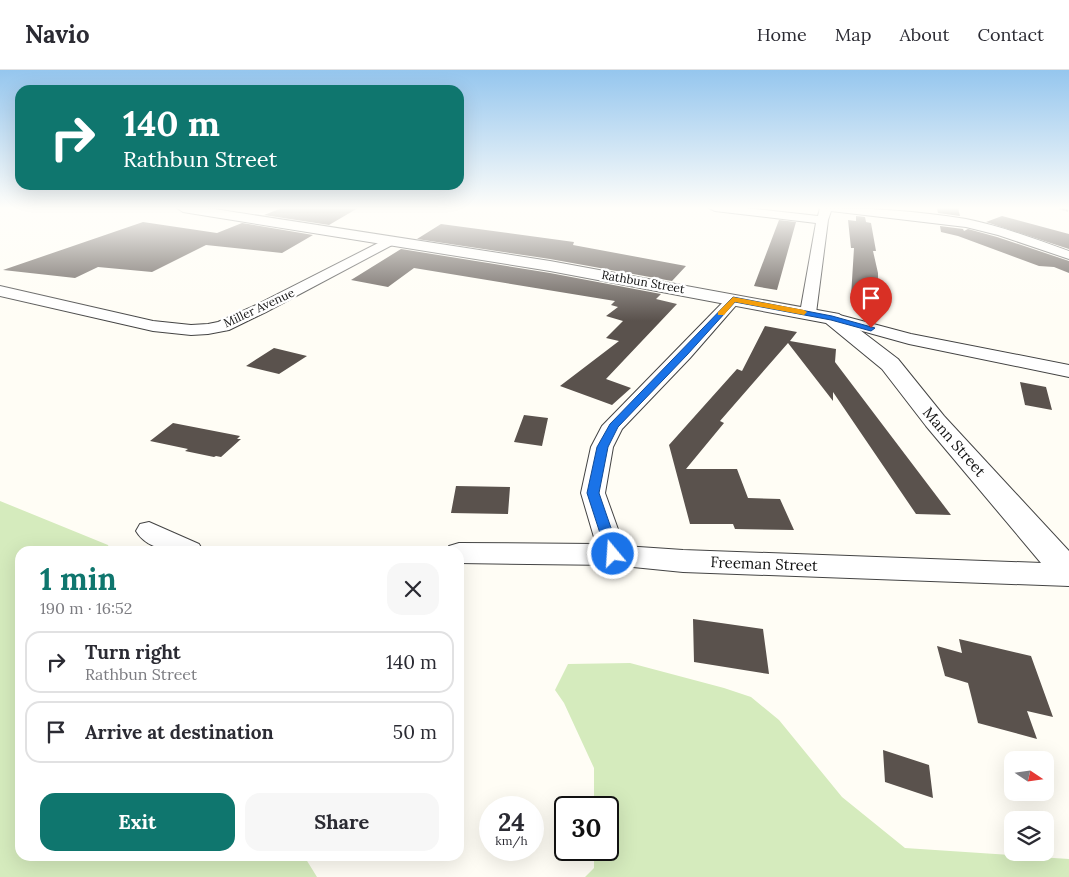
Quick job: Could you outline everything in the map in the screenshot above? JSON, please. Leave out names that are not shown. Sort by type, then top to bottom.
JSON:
[{"type":"street","name":"Miller Avenue","points":[[0,291],[153,326],[191,330],[208,329],[223,326],[260,310],[380,246]]},
{"type":"street","name":"Rathbun Street","points":[[424,246],[560,268],[820,316],[909,339],[1069,371]]},
{"type":"street","points":[[820,316],[823,246]]},
{"type":"street","points":[[1042,246],[1069,255]]},
{"type":"street","points":[[613,554],[593,493],[602,447],[613,426],[684,354],[733,300]]},
{"type":"street","name":"Mann Street","points":[[820,316],[890,364],[935,421],[1069,574]]},
{"type":"street","points":[[149,531],[179,546]]},
{"type":"street","name":"Freeman Street","points":[[464,553],[613,554],[683,560],[1069,574]]},
{"type":"green space","points":[[0,501],[108,546],[15,546],[15,861],[307,861],[317,877],[0,877]]},
{"type":"green space","points":[[630,663],[751,697],[779,720],[842,797],[905,848],[1004,855],[1004,861],[1054,861],[1054,858],[1069,859],[1069,877],[585,877],[594,868],[594,861],[619,861],[619,796],[594,796],[594,768],[564,703],[555,690],[568,664]]},
{"type":"building","points":[[74,246],[205,246],[152,272],[98,267],[75,278],[3,270]]},
{"type":"building","points":[[212,246],[295,246],[282,253]]},
{"type":"building","points":[[461,246],[577,246],[686,266],[672,281],[550,259]]},
{"type":"building","points":[[769,246],[789,246],[777,290],[754,286]]},
{"type":"building","points":[[851,246],[875,246],[876,251],[873,251],[878,273],[878,301],[851,297],[854,248],[851,248]]},
{"type":"building","points":[[984,246],[1023,246],[1069,261],[1069,273],[1054,267],[1039,266]]},
{"type":"building","points":[[1059,246],[1069,246],[1069,249]]},
{"type":"building","points":[[401,249],[550,273],[661,294],[656,299],[677,304],[606,379],[631,388],[612,405],[560,386],[619,341],[606,338],[623,321],[606,316],[618,307],[611,305],[615,301],[414,268],[388,287],[351,280]]},
{"type":"building","points":[[765,326],[797,332],[790,341],[836,349],[835,362],[951,515],[916,514],[833,392],[833,401],[788,343],[720,421],[724,423],[686,469],[737,469],[748,498],[780,499],[794,530],[735,529],[733,524],[690,524],[669,445],[737,369],[742,371]]},
{"type":"building","points":[[274,348],[307,356],[279,374],[246,366]]},
{"type":"building","points":[[1020,382],[1046,387],[1052,410],[1025,405]]},
{"type":"building","points":[[524,415],[548,418],[542,446],[514,442]]},
{"type":"building","points":[[173,423],[240,436],[237,439],[241,439],[221,457],[185,451],[188,449],[150,441]]},
{"type":"building","points":[[456,486],[510,487],[508,514],[451,513]]},
{"type":"building","points":[[693,619],[763,629],[769,674],[694,662]]},
{"type":"building","points":[[959,639],[1031,656],[1053,717],[1027,711],[1037,739],[978,723],[968,683],[945,676],[937,646],[962,653]]},
{"type":"building","points":[[883,750],[929,765],[933,798],[885,782]]},
{"type":"slow traffic","points":[[721,313],[733,300],[804,312]]},
{"type":"route","points":[[613,554],[593,493],[602,447],[613,426],[684,354],[733,300],[832,318],[871,328]]}]
